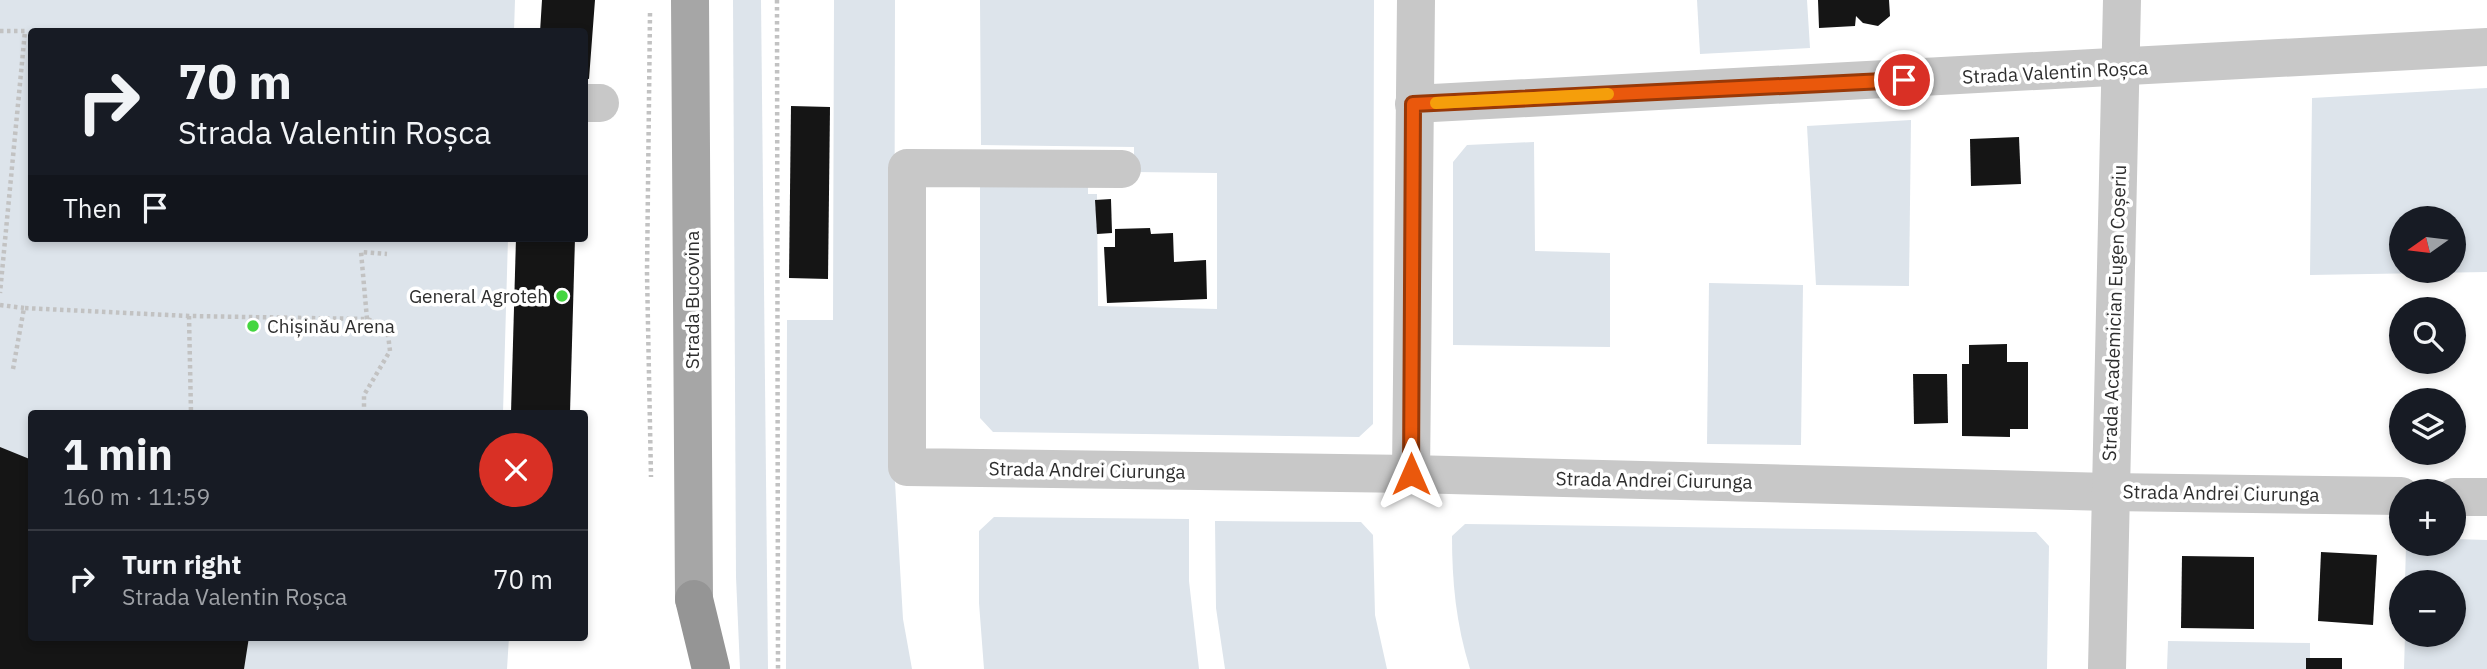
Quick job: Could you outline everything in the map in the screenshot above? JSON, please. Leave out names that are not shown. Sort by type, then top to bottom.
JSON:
[{"type":"highway","points":[[682,669],[694,599]]},
{"type":"highway","points":[[694,599],[694,669]]},
{"type":"highway","points":[[694,599],[711,669]]},
{"type":"main road","name":"Strada Bucovina","points":[[690,0],[694,599]]},
{"type":"street","points":[[1411,474],[1416,0]]},
{"type":"street","name":"Strada Academician Eugen Coșeriu","points":[[2107,669],[2122,0]]},
{"type":"street","name":"Strada Valentin Roșca","points":[[1413,104],[2122,69],[2487,47]]},
{"type":"street","name":"Strada Andrei Ciurunga","points":[[1122,169],[907,168],[907,467],[1411,474],[2109,492],[2389,496]]},
{"type":"street","points":[[2466,496],[2487,497]]},
{"type":"path","points":[[650,0],[648,273],[651,477]]},
{"type":"path","points":[[777,0],[778,669]]},
{"type":"path","points":[[0,31],[25,31],[0,293]]},
{"type":"path","points":[[367,319],[361,253],[387,254]]},
{"type":"path","points":[[0,305],[189,316],[367,319],[387,326],[390,351],[364,394],[364,410]]},
{"type":"path","points":[[13,369],[24,308]]},
{"type":"path","points":[[189,316],[191,410]]},
{"type":"shaded area","name":"Chișinău Arena","points":[[0,0],[515,0],[514,28],[28,28],[28,242],[508,242],[503,410],[28,410],[28,641],[509,641],[507,669],[0,669]]},
{"type":"shaded area","points":[[733,0],[761,0],[768,669],[740,669],[736,577]]},
{"type":"shaded area","points":[[834,0],[895,0],[894,465],[903,619],[912,669],[786,669],[787,320],[833,320]]},
{"type":"shaded area","points":[[980,0],[1374,0],[1373,424],[1359,437],[993,432],[980,418],[980,182],[1088,183],[1088,194],[1097,194],[1098,306],[1217,309],[1217,173],[1134,172],[1134,147],[981,145]]},
{"type":"shaded area","points":[[1697,0],[1807,0],[1810,48],[1700,54]]},
{"type":"shaded area","points":[[2487,88],[2487,272],[2466,272],[2466,206],[2389,206],[2389,274],[2310,275],[2312,98]]},
{"type":"shaded area","points":[[1911,120],[1909,286],[1816,285],[1807,126]]},
{"type":"shaded area","points":[[1534,142],[1535,251],[1610,253],[1610,347],[1453,345],[1453,162],[1467,145]]},
{"type":"shaded area","points":[[1709,283],[1803,285],[1801,445],[1707,444]]},
{"type":"shaded area","points":[[994,517],[1189,519],[1189,581],[1199,669],[984,669],[979,603],[979,531]]},
{"type":"shaded area","points":[[1215,521],[1361,522],[1373,535],[1375,615],[1387,669],[1225,669],[1216,608]]},
{"type":"shaded area","points":[[1465,524],[2036,532],[2049,546],[2047,669],[1470,669],[1458,619],[1452,553],[1452,536]]},
{"type":"shaded area","points":[[2466,539],[2487,540],[2487,669],[2404,669],[2405,647],[2466,647],[2466,570],[2405,570],[2406,556],[2466,556]]},
{"type":"shaded area","points":[[2168,641],[2310,643],[2310,669],[2167,669]]},
{"type":"building","points":[[542,0],[595,0],[589,79],[588,28],[540,28]]},
{"type":"building","points":[[1818,0],[1889,0],[1890,16],[1878,26],[1863,23],[1856,16],[1855,26],[1819,28]]},
{"type":"building","points":[[791,106],[830,107],[828,279],[789,278]]},
{"type":"building","points":[[2019,137],[2021,184],[1971,186],[1970,139]]},
{"type":"building","points":[[1111,199],[1112,233],[1097,234],[1095,200]]},
{"type":"building","points":[[1150,228],[1151,234],[1173,233],[1174,262],[1206,260],[1207,299],[1107,303],[1104,247],[1115,247],[1115,229]]},
{"type":"building","points":[[516,242],[575,242],[570,410],[511,410]]},
{"type":"building","points":[[2007,344],[2007,362],[2028,362],[2028,429],[2010,429],[2010,437],[1962,436],[1962,364],[1969,364],[1969,345]]},
{"type":"building","points":[[1913,374],[1947,374],[1948,423],[1914,424]]},
{"type":"building","points":[[0,447],[28,458],[28,641],[248,641],[244,669],[0,669]]},
{"type":"building","points":[[2321,552],[2377,555],[2373,625],[2318,621]]},
{"type":"building","points":[[2182,556],[2254,557],[2254,629],[2181,628]]},
{"type":"building","points":[[2306,658],[2342,658],[2342,669],[2306,669]]},
{"type":"slow traffic","points":[[1436,103],[1608,94]]},
{"type":"place","name":"General Agroteh","points":[[562,296]]},
{"type":"place","name":"Chișinău Arena","points":[[253,326]]},
{"type":"route","points":[[1411,474],[1413,104],[1904,80]]}]
